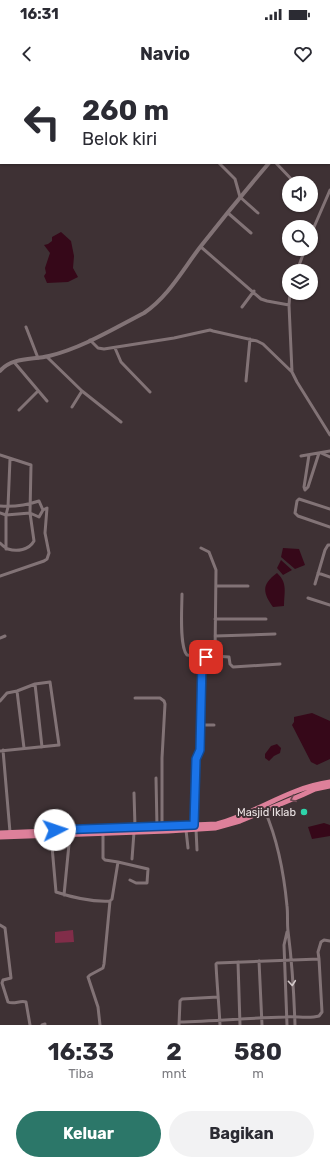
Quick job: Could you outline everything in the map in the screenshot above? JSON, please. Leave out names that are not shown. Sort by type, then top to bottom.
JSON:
[{"type":"highway","points":[[159,828],[186,830],[195,827],[217,824],[241,816],[297,790],[330,782]]},
{"type":"highway","points":[[0,837],[103,833],[159,828],[223,827],[267,811],[302,794],[330,786]]},
{"type":"highway","points":[[0,833],[84,828],[134,830]]},
{"type":"street","points":[[220,164],[235,179],[240,197],[258,213]]},
{"type":"street","points":[[0,371],[8,364],[14,362],[46,357],[67,351],[144,313],[155,306],[171,288],[240,197],[268,164]]},
{"type":"street","points":[[277,164],[288,176]]},
{"type":"street","points":[[317,220],[330,190]]},
{"type":"street","points":[[228,213],[251,233]]},
{"type":"street","points":[[201,247],[264,300],[289,305]]},
{"type":"street","points":[[242,307],[254,291]]},
{"type":"street","points":[[289,300],[292,372]]},
{"type":"street","points":[[26,327],[38,358]]},
{"type":"street","points":[[90,340],[100,348],[115,348],[210,330],[250,339],[263,344],[292,372],[330,435]]},
{"type":"street","points":[[246,381],[250,339]]},
{"type":"street","points":[[115,348],[121,362],[150,392]]},
{"type":"street","points":[[46,357],[82,391],[121,422]]},
{"type":"street","points":[[14,362],[47,401]]},
{"type":"street","points":[[19,410],[38,391]]},
{"type":"street","points":[[72,407],[82,391]]},
{"type":"street","points":[[301,456],[330,451]]},
{"type":"street","points":[[309,455],[304,487],[305,490],[308,487],[320,453]]},
{"type":"street","points":[[320,453],[330,457]]},
{"type":"street","points":[[0,455],[31,466],[30,512],[34,541],[23,550],[6,549],[0,543]]},
{"type":"street","points":[[6,549],[6,515],[8,507],[10,459]]},
{"type":"street","points":[[330,509],[299,499],[297,500],[295,513],[298,516],[330,527]]},
{"type":"street","points":[[0,506],[8,507],[30,504],[39,501],[43,510]]},
{"type":"street","points":[[0,576],[47,559],[49,554],[45,533],[47,508],[43,510]]},
{"type":"street","points":[[0,513],[6,515],[30,512],[39,517],[43,510]]},
{"type":"street","points":[[316,584],[325,550],[328,545],[330,546]]},
{"type":"street","points":[[201,548],[208,552],[215,568],[215,656]]},
{"type":"street","points":[[318,573],[330,577]]},
{"type":"street","points":[[216,586],[248,586]]},
{"type":"street","points":[[182,594],[182,633],[185,653],[187,655],[203,657],[229,657],[230,664],[233,667],[280,664]]},
{"type":"street","points":[[308,598],[330,605]]},
{"type":"street","points":[[215,619],[266,619]]},
{"type":"street","points":[[215,636],[275,634]]},
{"type":"street","points":[[0,638],[5,636]]},
{"type":"street","points":[[197,850],[195,827],[196,759],[200,750],[203,657]]},
{"type":"street","points":[[0,701],[8,693],[35,684],[50,682],[59,745],[2,751],[10,833]]},
{"type":"street","points":[[35,684],[42,747]]},
{"type":"street","points":[[17,691],[24,748]]},
{"type":"street","points":[[135,698],[160,698],[165,704],[159,828]]},
{"type":"street","points":[[201,725],[214,725]]},
{"type":"street","points":[[156,778],[159,828]]},
{"type":"street","points":[[132,859],[134,793]]},
{"type":"street","points":[[267,811],[278,848],[284,882],[288,930],[291,944],[290,961],[295,1025]]},
{"type":"street","points":[[186,830],[188,848]]},
{"type":"street","points":[[103,833],[103,858],[105,860],[148,869],[148,882],[136,883],[130,880]]},
{"type":"street","points":[[64,895],[70,834]]},
{"type":"street","points":[[51,835],[56,892],[82,900],[110,900]]},
{"type":"street","points":[[100,1025],[98,1007],[88,978],[90,975],[102,968],[104,964],[110,900],[112,899],[118,862]]},
{"type":"street","points":[[0,925],[5,929],[11,978],[2,981],[4,989],[9,1003],[26,1002],[30,1025]]},
{"type":"street","points":[[287,1025],[284,945],[288,930]]},
{"type":"street","points":[[218,997],[182,999],[180,1001],[179,1023],[198,1023],[220,1019],[240,1018],[287,1016],[318,1017],[321,1014],[318,952],[321,942],[324,940],[330,941]]},
{"type":"street","points":[[220,1025],[216,964],[319,959]]},
{"type":"street","points":[[259,961],[262,1025]]},
{"type":"street","points":[[238,962],[240,1025]]},
{"type":"shaded area","points":[[61,232],[71,241],[74,256],[73,268],[78,277],[68,282],[47,283],[44,276],[50,253],[44,245],[52,241],[52,237]]},
{"type":"shaded area","points":[[283,548],[299,549],[305,565],[295,569],[281,557]]},
{"type":"shaded area","points":[[281,560],[292,570],[283,575],[277,568]]},
{"type":"shaded area","points":[[277,573],[283,580],[284,584],[284,606],[273,607],[265,593],[265,588],[268,581]]},
{"type":"shaded area","points":[[312,713],[330,721],[330,759],[317,765],[311,762],[292,725],[294,722],[294,717]]},
{"type":"shaded area","points":[[277,744],[281,748],[280,753],[269,761],[265,758],[265,754],[271,746]]},
{"type":"shaded area","points":[[324,823],[330,825],[330,836],[312,839],[308,827]]},
{"type":"shaded area","points":[[73,930],[74,942],[55,943],[55,932]]},
{"type":"place","name":"Masjid Iklab","points":[[304,812]]},
{"type":"route","points":[[55,830],[194,825],[196,756],[200,750],[202,661],[203,657],[206,657]]}]
